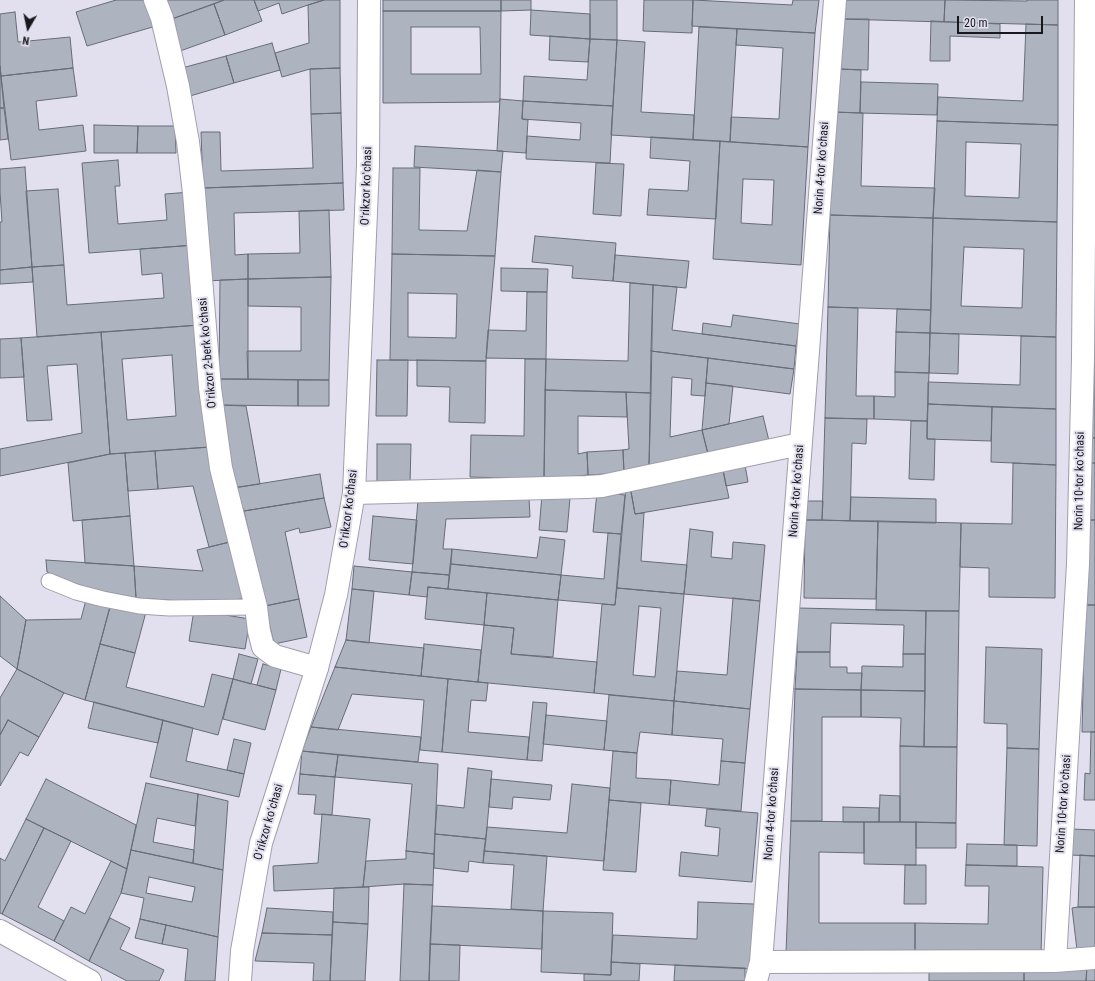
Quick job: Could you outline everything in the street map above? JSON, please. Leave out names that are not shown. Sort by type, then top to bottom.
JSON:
[{"type":"street","name":"Oʻrikzor 2-berk koʻchasi","points":[[155,0],[162,18],[178,86],[188,142],[194,193],[210,388],[221,468],[256,607],[259,632],[263,646],[274,656],[317,668]]},
{"type":"street","name":"Oʻrikzor koʻchasi","points":[[240,981],[242,951],[261,843],[317,668],[336,595],[354,493],[368,165],[369,0]]},
{"type":"street","name":"Norin 4-tor koʻchasi","points":[[759,972],[834,0]]},
{"type":"street","name":"Norin 10-tor koʻchasi","points":[[1054,961],[1078,564],[1083,358],[1086,0]]},
{"type":"street","points":[[354,493],[602,486],[800,444]]},
{"type":"street","points":[[0,931],[90,981]]},
{"type":"street","points":[[759,972],[1054,961],[1095,958]]},
{"type":"lane","points":[[49,581],[76,592],[103,600],[139,606],[169,608],[256,607]]},
{"type":"building","points":[[116,0],[149,0],[156,26],[87,46],[76,12]]},
{"type":"building","points":[[162,0],[224,0],[169,20]]},
{"type":"building","points":[[224,0],[254,0],[262,21],[225,35],[214,4]]},
{"type":"building","points":[[254,0],[324,0],[282,14],[279,3],[258,11]]},
{"type":"building","points":[[324,0],[340,0],[340,68],[310,69],[282,77],[275,53],[309,43],[308,5]]},
{"type":"building","points":[[383,0],[501,0],[501,11],[383,11]]},
{"type":"building","points":[[501,0],[531,0],[531,10],[501,11]]},
{"type":"building","points":[[590,0],[617,0],[617,40],[590,39]]},
{"type":"building","points":[[644,0],[693,0],[692,33],[643,31]]},
{"type":"building","points":[[693,0],[792,5],[793,0],[819,0],[815,33],[692,26]]},
{"type":"building","points":[[841,0],[945,0],[944,22],[841,19]]},
{"type":"building","points":[[945,0],[1058,0],[1058,25],[944,22]]},
{"type":"building","points":[[214,4],[225,35],[180,51],[169,20]]},
{"type":"building","points":[[531,10],[590,14],[590,39],[530,35]]},
{"type":"building","points":[[383,11],[501,11],[499,102],[383,103]],"holes":[[[411,27],[480,27],[481,74],[411,74]]]},
{"type":"building","points":[[15,12],[18,42],[70,37],[73,68],[1,76],[0,14]]},
{"type":"building","points":[[841,19],[869,19],[868,70],[839,69]]},
{"type":"building","points":[[931,21],[1000,24],[1000,38],[950,36],[950,61],[930,61]]},
{"type":"building","points":[[1026,24],[1058,25],[1058,125],[937,121],[938,97],[1023,101]]},
{"type":"building","points":[[699,27],[737,29],[730,142],[693,140]]},
{"type":"building","points":[[737,29],[815,33],[808,147],[730,142],[731,117],[779,119],[783,48],[736,45]]},
{"type":"building","points":[[550,36],[590,39],[588,62],[549,60]]},
{"type":"building","points":[[590,39],[617,40],[613,106],[523,101],[524,76],[587,80]]},
{"type":"building","points":[[617,40],[645,42],[641,112],[694,115],[693,140],[611,135]]},
{"type":"building","points":[[272,43],[280,70],[234,83],[226,56]]},
{"type":"building","points":[[226,56],[234,83],[190,96],[182,68]]},
{"type":"building","points":[[0,66],[4,108],[0,108]]},
{"type":"building","points":[[73,68],[77,96],[36,101],[39,130],[83,125],[86,151],[11,160],[1,76]]},
{"type":"building","points":[[340,68],[341,113],[311,114],[310,69]]},
{"type":"building","points":[[839,69],[861,70],[860,113],[833,112]]},
{"type":"building","points":[[861,82],[938,84],[937,115],[860,113]]},
{"type":"building","points":[[500,99],[523,101],[522,119],[528,120],[526,153],[497,151]]},
{"type":"building","points":[[523,101],[613,106],[610,163],[526,159],[527,136],[580,140],[581,123],[522,119]]},
{"type":"building","points":[[0,108],[4,108],[8,139],[0,140]]},
{"type":"building","points":[[833,112],[863,113],[861,186],[935,188],[933,218],[830,215]]},
{"type":"building","points":[[341,113],[343,183],[203,188],[201,132],[220,132],[221,171],[313,168],[311,114]]},
{"type":"building","points":[[937,121],[1058,125],[1057,222],[933,218]],"holes":[[[966,142],[1021,144],[1019,198],[965,196]]]},
{"type":"building","points":[[94,125],[138,126],[137,153],[94,153]]},
{"type":"building","points":[[138,126],[175,126],[176,153],[137,153]]},
{"type":"building","points":[[651,137],[720,141],[716,219],[647,215],[649,189],[688,191],[690,161],[650,158]]},
{"type":"building","points":[[720,141],[808,147],[801,265],[713,259]],"holes":[[[743,179],[774,180],[772,225],[741,223]]]},
{"type":"building","points":[[415,146],[503,151],[501,172],[414,167]]},
{"type":"building","points":[[118,160],[120,186],[115,186],[118,224],[167,220],[165,194],[191,192],[195,245],[89,253],[82,163]]},
{"type":"building","points":[[596,163],[624,164],[621,216],[593,214]]},
{"type":"building","points":[[25,167],[32,267],[0,270],[0,222],[2,222],[0,169]]},
{"type":"building","points":[[393,168],[420,168],[419,230],[467,231],[477,170],[501,172],[495,256],[392,254]]},
{"type":"building","points":[[343,183],[344,210],[234,213],[235,255],[248,254],[248,279],[205,281],[203,188]]},
{"type":"building","points":[[58,189],[64,265],[32,267],[26,191]]},
{"type":"building","points":[[329,210],[331,277],[248,279],[248,254],[300,253],[299,211]]},
{"type":"building","points":[[830,215],[933,218],[931,310],[828,307]]},
{"type":"building","points":[[933,218],[1057,222],[1056,337],[930,333]],"holes":[[[964,247],[1024,249],[1022,308],[961,306]]]},
{"type":"building","points":[[535,236],[616,243],[613,281],[572,278],[573,266],[532,262]]},
{"type":"building","points":[[195,245],[200,325],[37,337],[32,267],[64,265],[67,305],[164,298],[162,273],[142,275],[140,249]]},
{"type":"building","points":[[392,254],[495,256],[486,361],[390,360]],"holes":[[[408,293],[457,294],[456,338],[408,337]]]},
{"type":"building","points":[[615,255],[689,261],[686,288],[613,281]]},
{"type":"building","points":[[1095,266],[1095,353],[1092,353]]},
{"type":"building","points":[[32,267],[33,282],[0,284],[0,270]]},
{"type":"building","points":[[501,268],[548,269],[547,292],[501,291]]},
{"type":"building","points":[[331,277],[329,380],[248,379],[247,351],[301,351],[301,307],[248,306],[248,279]]},
{"type":"building","points":[[248,279],[248,379],[219,379],[220,280]]},
{"type":"building","points":[[630,283],[653,285],[651,393],[545,390],[546,359],[628,361]]},
{"type":"building","points":[[653,285],[677,287],[672,330],[796,346],[794,369],[651,351]]},
{"type":"building","points":[[527,292],[547,292],[546,359],[486,358],[488,330],[526,331]]},
{"type":"building","points":[[828,307],[858,308],[856,396],[874,396],[874,419],[825,418]]},
{"type":"building","points":[[897,309],[931,310],[930,333],[896,332]]},
{"type":"building","points":[[733,315],[800,324],[796,346],[702,334],[703,323],[731,327]]},
{"type":"building","points":[[200,325],[210,447],[110,454],[101,332]],"holes":[[[172,355],[176,416],[127,420],[122,359]]]},
{"type":"building","points":[[101,332],[110,454],[0,476],[0,449],[82,433],[77,364],[47,366],[52,420],[27,421],[21,338]]},
{"type":"building","points":[[896,332],[930,333],[929,373],[895,372]]},
{"type":"building","points":[[930,333],[959,334],[958,374],[929,373]]},
{"type":"building","points":[[1021,336],[1056,337],[1056,409],[928,404],[928,382],[1020,385]]},
{"type":"building","points":[[21,338],[24,377],[0,378],[0,339]]},
{"type":"building","points":[[651,351],[708,358],[705,396],[691,395],[692,379],[672,377],[670,437],[702,430],[708,454],[649,467]]},
{"type":"building","points":[[1092,353],[1095,353],[1095,438],[1090,438]]},
{"type":"building","points":[[708,358],[794,369],[790,394],[706,383]]},
{"type":"building","points":[[525,359],[546,359],[544,479],[470,477],[471,435],[524,436]]},
{"type":"building","points":[[377,360],[408,360],[407,416],[376,416]]},
{"type":"building","points":[[417,360],[486,361],[485,423],[449,422],[450,387],[417,386]]},
{"type":"building","points":[[895,372],[929,373],[927,421],[874,419],[874,396],[895,397]]},
{"type":"building","points":[[219,379],[298,380],[298,406],[219,405]]},
{"type":"building","points":[[298,380],[329,380],[329,406],[298,406]]},
{"type":"building","points":[[706,383],[733,386],[729,424],[702,430]]},
{"type":"building","points":[[545,390],[626,392],[627,417],[578,416],[578,454],[587,452],[588,475],[544,479]]},
{"type":"building","points":[[626,392],[651,393],[649,467],[624,473],[623,450],[629,449]]},
{"type":"building","points":[[928,404],[992,407],[991,441],[927,439]]},
{"type":"building","points":[[219,405],[246,406],[260,484],[233,488]]},
{"type":"building","points":[[992,407],[1056,409],[1056,465],[991,462]]},
{"type":"building","points":[[763,416],[769,441],[708,454],[702,430]]},
{"type":"building","points":[[825,418],[867,419],[866,444],[852,443],[850,521],[822,520]]},
{"type":"building","points":[[911,421],[927,421],[927,439],[935,439],[934,480],[909,479]]},
{"type":"building","points":[[1090,438],[1095,438],[1095,463],[1089,463]]},
{"type":"building","points":[[377,444],[411,444],[410,485],[377,485]]},
{"type":"building","points":[[210,447],[234,541],[209,547],[193,486],[158,489],[155,451]]},
{"type":"building","points":[[623,450],[624,473],[588,475],[587,452]]},
{"type":"building","points":[[155,451],[158,489],[128,491],[125,453]]},
{"type":"building","points":[[125,453],[130,516],[73,521],[68,463],[110,454]]},
{"type":"building","points":[[1013,463],[1056,465],[1055,598],[989,597],[989,568],[960,567],[961,523],[1012,524]]},
{"type":"building","points":[[1089,463],[1095,463],[1095,520],[1088,520]]},
{"type":"building","points":[[745,465],[748,482],[726,486],[723,470]]},
{"type":"building","points":[[723,470],[729,498],[635,514],[630,486]]},
{"type":"building","points":[[320,474],[324,498],[244,511],[233,488]]},
{"type":"building","points":[[630,486],[635,514],[644,513],[641,561],[687,565],[684,594],[617,588],[626,487]]},
{"type":"building","points":[[597,492],[625,495],[621,534],[593,532]]},
{"type":"building","points":[[542,495],[570,498],[567,532],[539,530]]},
{"type":"building","points":[[851,497],[936,499],[936,523],[850,521]]},
{"type":"building","points":[[324,498],[331,527],[300,533],[299,528],[285,532],[299,599],[265,606],[244,511]]},
{"type":"building","points":[[529,498],[530,517],[446,519],[443,549],[452,549],[449,575],[412,572],[418,500]]},
{"type":"building","points":[[806,501],[823,501],[822,520],[805,520]]},
{"type":"building","points":[[130,516],[134,566],[85,563],[82,520]]},
{"type":"building","points":[[373,516],[417,520],[413,564],[369,560]]},
{"type":"building","points":[[805,520],[878,521],[876,599],[804,598]]},
{"type":"building","points":[[1088,520],[1095,520],[1095,605],[1085,605]]},
{"type":"building","points":[[878,521],[961,523],[959,611],[876,610]]},
{"type":"building","points":[[690,529],[713,532],[711,557],[732,559],[733,542],[765,545],[760,601],[684,594]]},
{"type":"building","points":[[608,533],[621,534],[615,605],[558,600],[561,575],[604,579]]},
{"type":"building","points":[[540,537],[565,540],[561,575],[451,564],[452,549],[537,558]]},
{"type":"building","points":[[234,541],[249,598],[211,603],[136,598],[134,566],[203,571],[197,550]]},
{"type":"building","points":[[46,560],[134,566],[136,598],[87,588],[47,572]]},
{"type":"building","points":[[451,564],[561,575],[558,600],[448,589]]},
{"type":"building","points":[[354,566],[412,572],[409,595],[352,589]]},
{"type":"building","points":[[412,572],[449,575],[448,589],[428,587],[427,597],[409,595]]},
{"type":"building","points":[[428,587],[487,593],[484,625],[425,619]]},
{"type":"building","points":[[617,588],[684,594],[674,701],[594,693],[602,604],[615,605]],"holes":[[[639,606],[661,608],[655,677],[633,675]]]},
{"type":"building","points":[[352,589],[374,591],[369,643],[346,640]]},
{"type":"building","points":[[487,593],[558,600],[553,657],[511,654],[514,628],[484,625]]},
{"type":"building","points":[[0,596],[26,620],[17,669],[0,656]]},
{"type":"building","points":[[87,596],[111,603],[85,700],[64,693],[17,669],[26,620],[81,619]]},
{"type":"building","points":[[733,598],[760,601],[750,709],[674,701],[677,671],[727,675]]},
{"type":"building","points":[[299,599],[307,637],[274,644],[265,606]]},
{"type":"building","points":[[111,603],[146,612],[135,653],[100,644]]},
{"type":"building","points":[[1085,605],[1095,605],[1095,732],[1082,732]]},
{"type":"building","points":[[798,608],[926,611],[925,654],[903,654],[904,625],[831,623],[830,652],[797,652]]},
{"type":"building","points":[[194,610],[250,619],[245,649],[189,641]]},
{"type":"building","points":[[926,611],[959,611],[957,747],[924,747]]},
{"type":"building","points":[[484,625],[514,628],[511,654],[597,662],[594,693],[478,682]]},
{"type":"building","points":[[346,640],[424,648],[421,676],[335,667]]},
{"type":"building","points":[[100,644],[135,653],[126,687],[204,707],[212,674],[233,679],[218,735],[85,700]]},
{"type":"building","points":[[424,644],[481,650],[478,682],[421,676]]},
{"type":"building","points":[[986,647],[1042,649],[1039,749],[1007,748],[1007,724],[984,723]]},
{"type":"building","points":[[797,652],[830,652],[830,667],[847,667],[847,673],[862,673],[861,690],[795,689]]},
{"type":"building","points":[[239,654],[258,659],[251,684],[233,679]]},
{"type":"building","points":[[903,654],[925,654],[925,691],[861,690],[862,666],[903,667]]},
{"type":"building","points":[[263,664],[281,669],[276,690],[257,685]]},
{"type":"building","points":[[335,667],[448,679],[442,752],[420,750],[424,700],[352,694],[338,730],[311,727]]},
{"type":"building","points":[[17,669],[64,693],[39,737],[8,720],[0,735],[0,698]]},
{"type":"building","points":[[233,679],[276,690],[265,730],[223,719]]},
{"type":"building","points":[[448,679],[488,683],[486,701],[471,700],[468,732],[529,737],[527,760],[442,752]]},
{"type":"building","points":[[795,689],[861,690],[861,717],[822,717],[822,821],[791,821]]},
{"type":"building","points":[[861,690],[925,691],[924,747],[900,746],[901,718],[861,717]]},
{"type":"building","points":[[609,695],[674,701],[672,735],[640,732],[637,753],[604,750]]},
{"type":"building","points":[[674,701],[750,709],[745,763],[721,761],[723,739],[672,735]]},
{"type":"building","points":[[94,702],[163,720],[158,743],[88,728]]},
{"type":"building","points":[[533,702],[547,703],[542,761],[527,760]]},
{"type":"building","points":[[546,715],[607,721],[604,750],[543,744]]},
{"type":"building","points":[[8,720],[39,737],[28,756],[20,752],[0,786],[0,735]]},
{"type":"building","points":[[163,720],[193,728],[186,761],[244,774],[239,797],[150,777]]},
{"type":"building","points":[[311,727],[421,737],[418,762],[302,751]]},
{"type":"building","points":[[1091,732],[1095,732],[1095,800],[1084,800],[1085,773],[1090,774]]},
{"type":"building","points":[[234,739],[251,743],[244,774],[227,770]]},
{"type":"building","points":[[900,746],[957,747],[956,823],[900,822]]},
{"type":"building","points":[[1007,748],[1039,749],[1037,846],[1004,845]]},
{"type":"building","points":[[302,751],[338,755],[335,777],[300,774]]},
{"type":"building","points":[[613,751],[637,753],[636,778],[671,780],[669,805],[609,800]]},
{"type":"building","points":[[338,755],[438,764],[434,854],[406,851],[412,784],[335,777]]},
{"type":"building","points":[[721,761],[745,763],[741,811],[669,805],[671,780],[719,785]]},
{"type":"building","points":[[468,768],[492,771],[486,839],[435,834],[437,805],[464,808]]},
{"type":"building","points":[[300,774],[335,777],[332,815],[314,814],[316,795],[298,794]]},
{"type":"building","points":[[46,779],[136,825],[127,869],[26,819]]},
{"type":"building","points":[[491,779],[552,785],[550,800],[513,797],[512,809],[489,807]]},
{"type":"building","points":[[146,783],[198,794],[195,826],[157,818],[153,842],[194,850],[193,863],[131,850]]},
{"type":"building","points":[[572,784],[610,788],[604,861],[484,851],[487,827],[567,833]]},
{"type":"building","points":[[198,794],[228,801],[223,870],[193,863]]},
{"type":"building","points":[[880,795],[900,796],[900,822],[879,822]]},
{"type":"building","points":[[609,800],[641,803],[636,872],[603,870]]},
{"type":"building","points":[[843,807],[879,808],[879,822],[843,822]]},
{"type":"building","points":[[707,809],[758,813],[752,882],[679,876],[681,852],[718,856],[720,828],[705,826]]},
{"type":"building","points":[[322,814],[370,819],[363,887],[274,891],[273,866],[318,863]]},
{"type":"building","points":[[26,819],[44,828],[2,914],[0,913],[0,858],[5,861]]},
{"type":"building","points":[[791,821],[864,822],[864,853],[819,852],[819,923],[915,923],[915,953],[786,953]]},
{"type":"building","points":[[864,822],[916,822],[916,865],[864,864]]},
{"type":"building","points":[[916,822],[956,823],[956,848],[916,848]]},
{"type":"building","points":[[44,828],[71,841],[38,907],[64,921],[54,941],[2,914]]},
{"type":"building","points":[[1071,829],[1095,830],[1095,856],[1070,855]]},
{"type":"building","points":[[435,834],[486,839],[483,863],[469,861],[468,872],[434,868]]},
{"type":"building","points":[[967,844],[1017,845],[1017,866],[966,865]]},
{"type":"building","points":[[131,850],[223,870],[218,937],[140,919],[144,898],[121,893]],"holes":[[[149,877],[195,887],[192,902],[146,893]]]},
{"type":"building","points":[[406,851],[434,854],[433,885],[404,884],[363,887],[366,861],[406,859]]},
{"type":"building","points":[[484,851],[547,856],[543,911],[511,909],[514,865],[483,863]]},
{"type":"building","points":[[1080,855],[1095,856],[1095,907],[1078,907]]},
{"type":"building","points":[[111,861],[127,869],[121,893],[89,961],[54,941],[71,907],[85,914]]},
{"type":"building","points":[[905,865],[926,865],[926,904],[904,904]]},
{"type":"building","points":[[966,865],[1043,867],[1041,956],[915,953],[915,923],[988,924],[989,886],[965,886]]},
{"type":"building","points":[[404,884],[433,885],[429,981],[400,981]]},
{"type":"building","points":[[369,887],[368,924],[333,922],[334,888]]},
{"type":"building","points":[[698,902],[754,904],[752,969],[611,962],[613,935],[697,939]]},
{"type":"building","points":[[432,906],[543,911],[542,949],[430,944]]},
{"type":"building","points":[[1095,907],[1095,948],[1077,950],[1072,908]]},
{"type":"building","points":[[267,908],[333,912],[332,935],[262,933]]},
{"type":"building","points":[[543,911],[613,913],[611,975],[541,972]]},
{"type":"building","points":[[110,918],[130,928],[120,949],[164,970],[159,981],[127,981],[89,961]]},
{"type":"building","points":[[140,919],[166,925],[162,944],[135,938]]},
{"type":"building","points":[[333,922],[368,924],[365,981],[330,981]]},
{"type":"building","points":[[166,925],[218,937],[215,981],[185,981],[188,949],[162,944]]},
{"type":"building","points":[[262,933],[332,935],[330,981],[313,981],[314,963],[255,961]]},
{"type":"building","points":[[430,944],[460,945],[459,981],[429,981]]},
{"type":"building","points":[[611,962],[640,964],[639,981],[584,981],[584,974],[611,975]]},
{"type":"building","points":[[675,965],[745,968],[745,981],[674,981]]},
{"type":"building","points":[[1087,966],[1086,981],[1024,981],[1024,968]]},
{"type":"building","points":[[1087,966],[1095,966],[1095,981],[1086,981]]},
{"type":"building","points":[[1024,968],[1024,981],[929,981],[929,970]]}]
